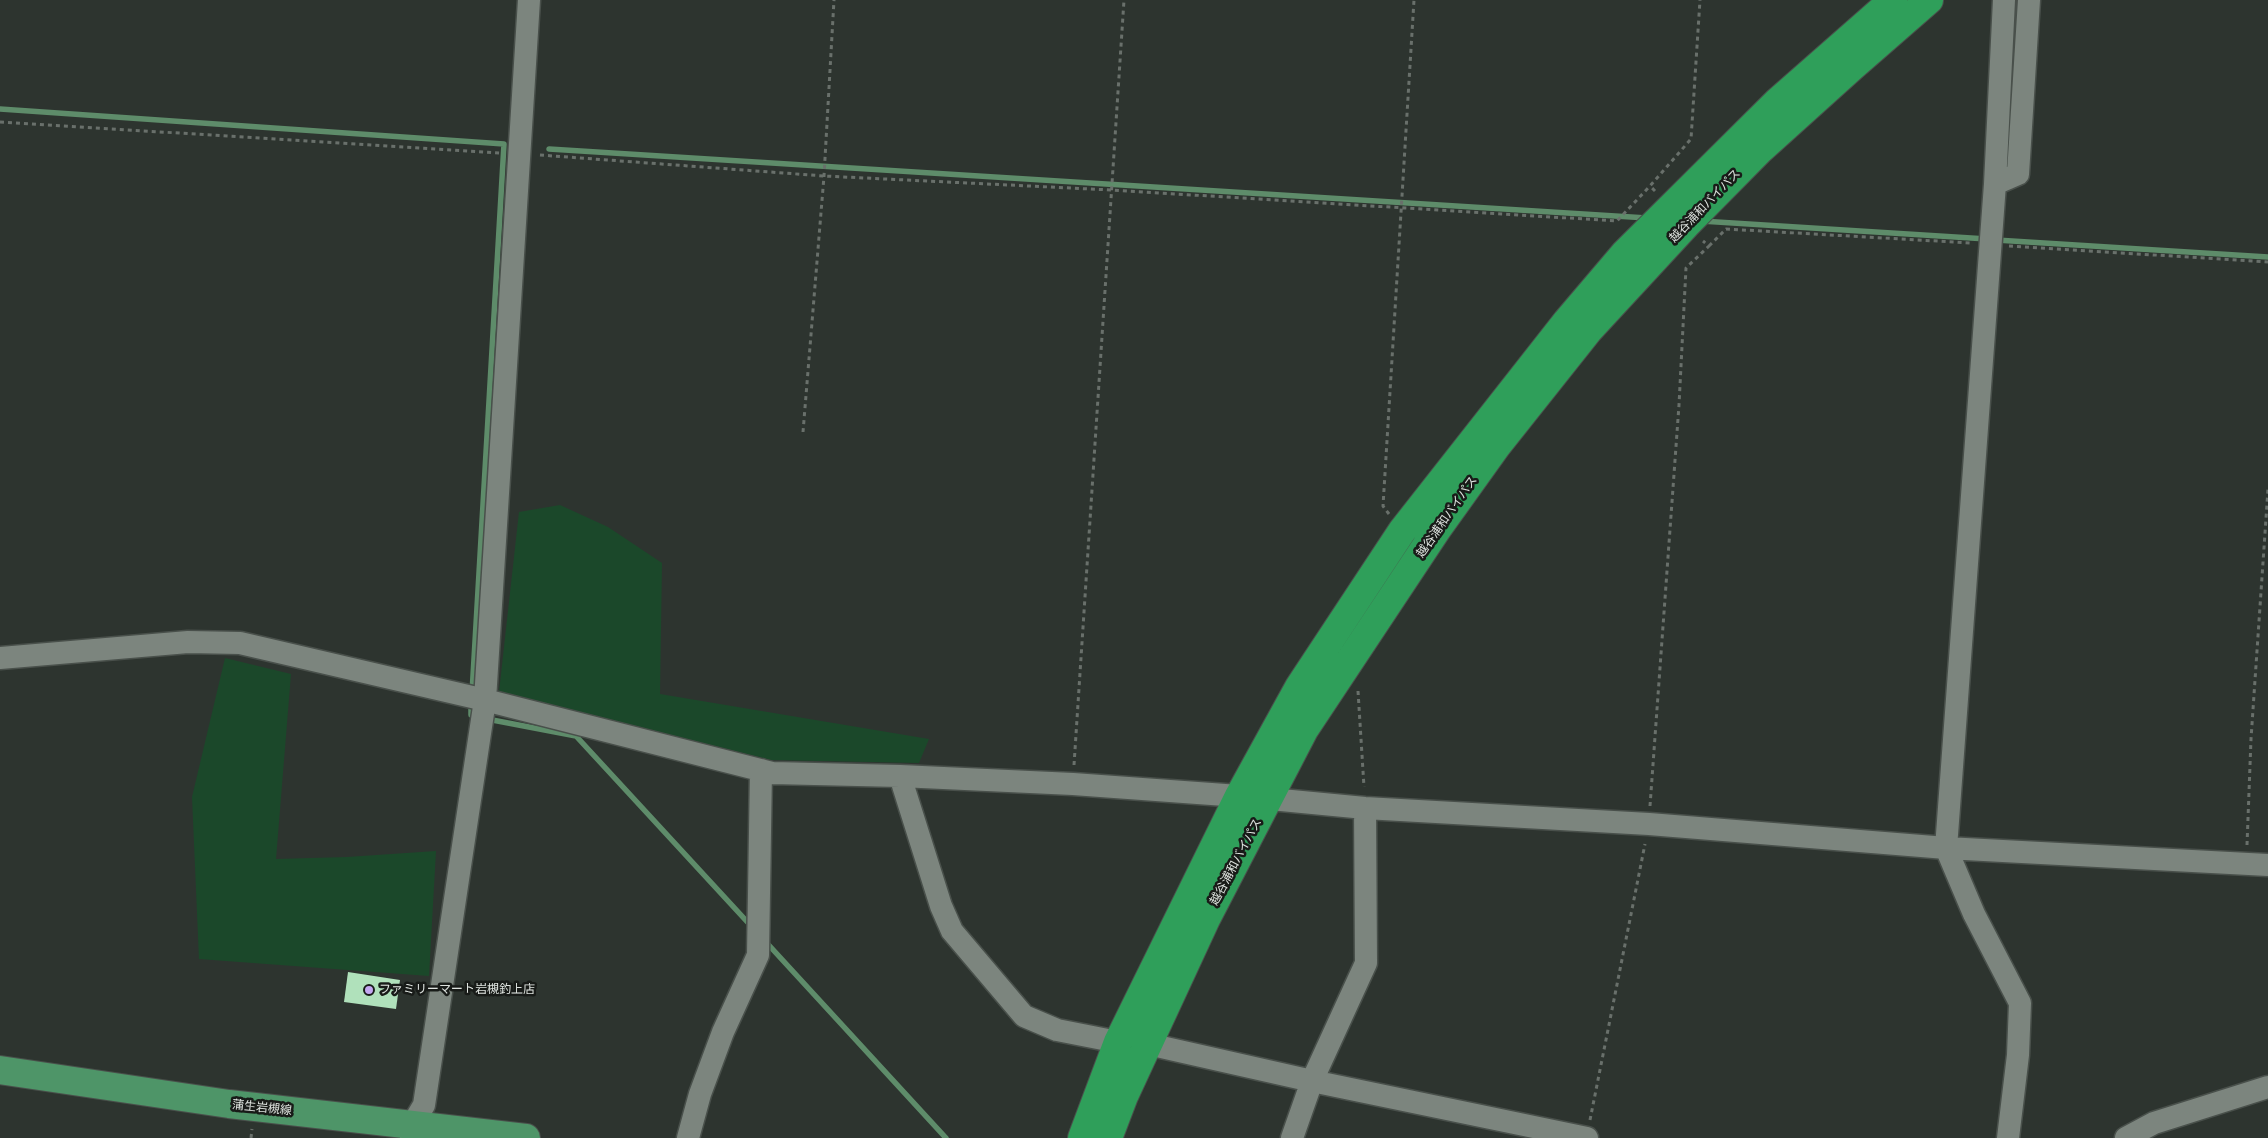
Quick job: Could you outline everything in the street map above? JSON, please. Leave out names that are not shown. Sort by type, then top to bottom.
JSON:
[{"type":"highway","name":"越谷浦和バイパス","points":[[1108,1138],[1124,1096],[1206,919],[1304,730],[1438,528],[1496,447],[1679,216],[1778,101],[1893,0]]},
{"type":"highway","name":"越谷浦和バイパス","points":[[1082,1138],[1118,1042],[1239,796],[1299,687],[1402,531],[1567,321],[1624,254],[1679,216],[1762,149],[1852,66],[1929,0]]},
{"type":"main road","name":"蒲生岩槻線","points":[[0,1070],[411,1131],[526,1138]]},
{"type":"street","points":[[411,1131],[424,1105],[485,700],[529,0]]},
{"type":"street","points":[[2004,0],[1995,184],[1946,848],[1974,914],[2020,1003],[2018,1055],[2008,1138]]},
{"type":"street","points":[[1995,184],[2018,174],[2030,0]]},
{"type":"street","points":[[0,658],[188,642],[240,643],[485,700],[772,773],[900,776],[1073,784],[1239,796],[1365,808],[1649,824],[1946,848],[2257,865]]},
{"type":"street","points":[[688,1138],[700,1094],[723,1032],[758,955],[761,770]]},
{"type":"street","points":[[900,776],[941,906],[952,931],[1024,1016],[1057,1030],[1118,1042]]},
{"type":"street","points":[[1292,1138],[1312,1081],[1366,963],[1365,808]]},
{"type":"street","points":[[1148,1044],[1312,1081],[1587,1138]]},
{"type":"street","points":[[2126,1138],[2154,1123],[2268,1087]]},
{"type":"path","points":[[803,432],[824,176],[834,0]]},
{"type":"path","points":[[1073,784],[1124,0]]},
{"type":"path","points":[[1402,531],[1383,506],[1414,0]]},
{"type":"path","points":[[0,122],[520,154],[824,176],[1112,190],[1617,220],[1691,139],[1700,0]]},
{"type":"path","points":[[1587,1138],[1649,824],[1679,405],[1686,268],[1709,246],[1650,186]]},
{"type":"path","points":[[2257,865],[2251,739],[2268,489]]},
{"type":"path","points":[[1355,653],[1365,808]]},
{"type":"green space","points":[[560,505],[608,527],[662,563],[660,694],[929,739],[919,763],[771,760],[499,692],[519,512]]},
{"type":"green space","points":[[225,658],[291,674],[276,859],[347,857],[436,851],[429,976],[199,959],[192,797]]},
{"type":"building","points":[[348,972],[400,980],[396,1009],[344,1002]]},
{"type":"waterway","points":[[0,109],[504,144],[472,693]]},
{"type":"waterway","points":[[549,149],[1647,218]]},
{"type":"waterway","points":[[1701,221],[1987,239]]},
{"type":"waterway","points":[[1996,240],[2268,257]]},
{"type":"waterway","points":[[471,702],[471,715],[478,717]]},
{"type":"waterway","points":[[487,719],[576,736],[752,927]]},
{"type":"waterway","points":[[765,941],[946,1138]]},
{"type":"place","name":"ファミリーマート岩槻釣上店","points":[[369,990]]}]
